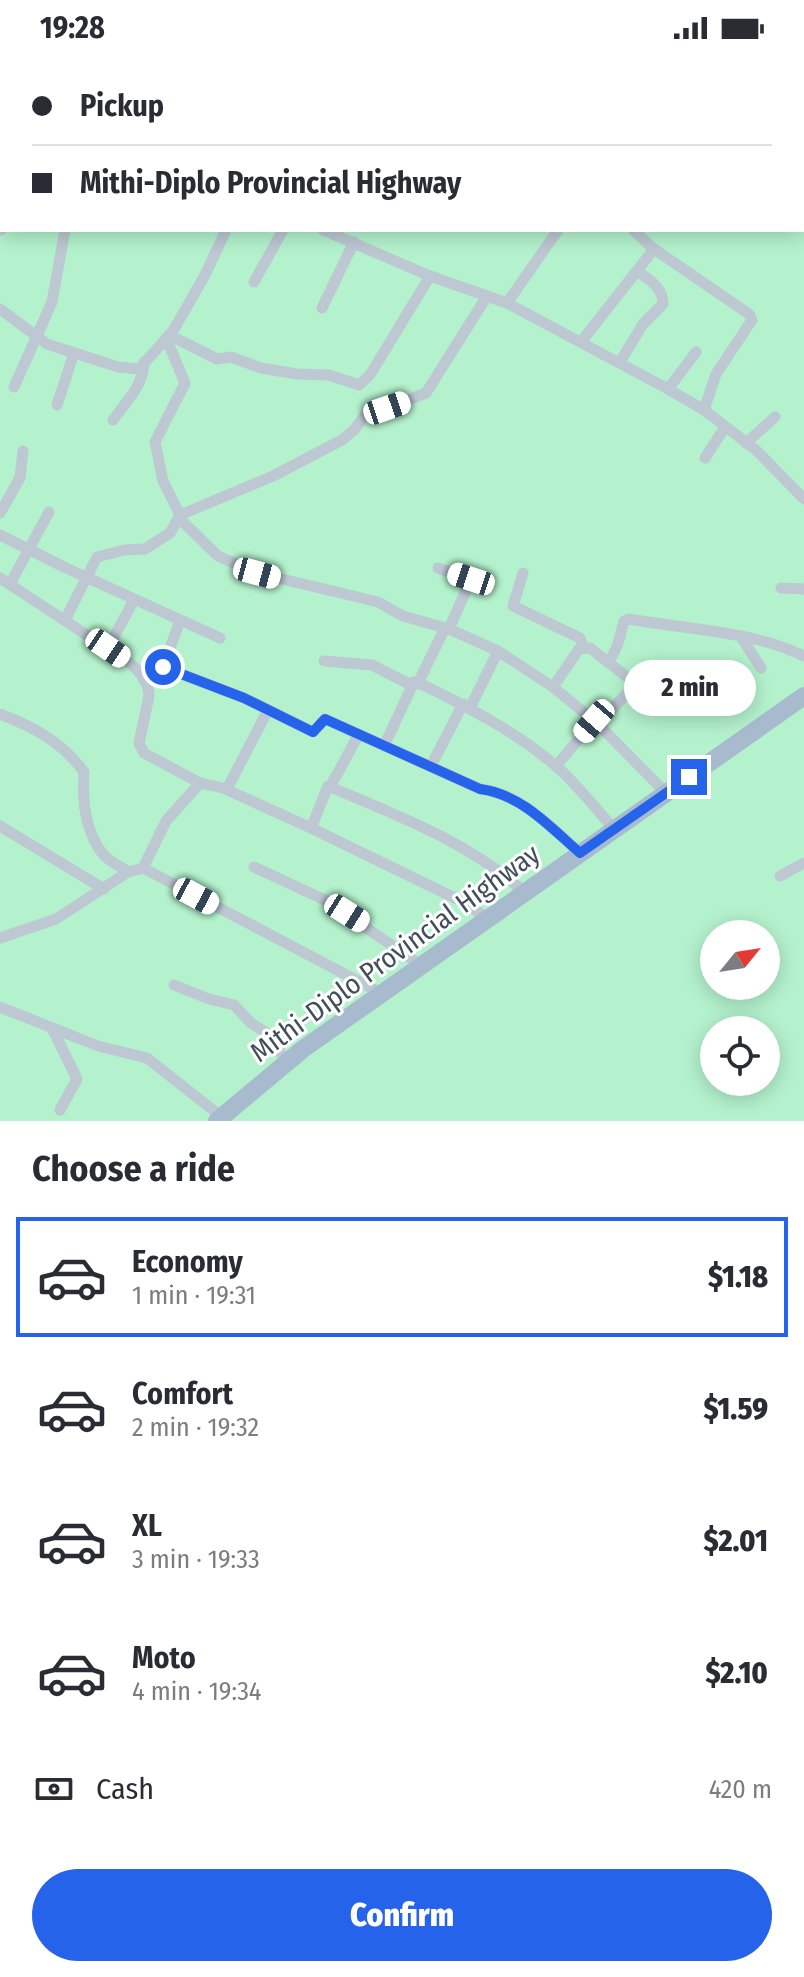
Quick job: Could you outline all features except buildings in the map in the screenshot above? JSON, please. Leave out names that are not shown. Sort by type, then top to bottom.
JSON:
[{"type":"main road","name":"Mithi-Diplo Provincial Highway","points":[[219,1119],[287,1062],[804,696]]},
{"type":"street","points":[[14,387],[52,302],[65,232]]},
{"type":"street","points":[[0,309],[47,344],[139,369],[168,336],[205,275],[225,232]]},
{"type":"street","points":[[254,282],[282,232]]},
{"type":"street","points":[[328,232],[430,276],[507,303],[620,362],[704,410],[746,443],[804,499]]},
{"type":"street","points":[[507,303],[557,232]]},
{"type":"street","points":[[635,232],[654,249],[749,314],[752,320],[716,374],[704,410]]},
{"type":"street","points":[[322,308],[354,242]]},
{"type":"street","points":[[581,342],[654,249]]},
{"type":"street","points":[[620,362],[643,324],[663,304],[659,288],[637,271]]},
{"type":"street","points":[[168,336],[217,359],[231,357],[261,368],[329,375],[359,385],[370,375],[430,276]]},
{"type":"street","points":[[65,620],[97,557],[124,550],[145,549],[170,533],[180,515],[273,476],[342,440],[369,410],[387,408],[426,393],[487,296]]},
{"type":"street","points":[[168,336],[185,383],[155,442],[163,481],[184,523],[218,556],[257,573],[378,602],[403,616],[447,628],[498,651],[553,687],[596,722],[666,793]]},
{"type":"street","points":[[668,389],[696,352]]},
{"type":"street","points":[[57,405],[74,353]]},
{"type":"street","points":[[113,420],[144,376],[144,361]]},
{"type":"street","points":[[746,443],[775,417]]},
{"type":"street","points":[[705,458],[725,427]]},
{"type":"street","points":[[0,513],[20,478],[23,451]]},
{"type":"street","points":[[49,512],[29,551],[5,581],[131,664],[144,680],[149,696],[140,748],[144,753],[200,783],[227,789],[311,828],[459,900],[489,919]]},
{"type":"street","points":[[0,535],[220,638]]},
{"type":"street","points":[[384,746],[473,580],[438,568]]},
{"type":"street","points":[[523,573],[513,606],[580,638],[583,647]]},
{"type":"street","points":[[781,588],[804,589]]},
{"type":"street","points":[[108,648],[134,600]]},
{"type":"street","points":[[609,663],[624,621],[629,619],[742,638],[789,649],[804,656]]},
{"type":"street","points":[[144,680],[163,667],[180,621]]},
{"type":"street","points":[[742,638],[761,668]]},
{"type":"street","points":[[553,687],[583,647],[590,648],[633,684]]},
{"type":"street","points":[[431,766],[498,651]]},
{"type":"street","points":[[324,661],[372,665],[466,706],[517,736],[556,766],[615,830]]},
{"type":"street","points":[[163,667],[313,732],[325,719],[480,789],[498,791],[531,811],[580,853]]},
{"type":"street","points":[[556,766],[633,684],[642,669]]},
{"type":"street","points":[[227,789],[268,710]]},
{"type":"street","points":[[0,714],[47,735],[72,755],[84,772],[82,793],[90,828],[103,855],[128,872]]},
{"type":"street","points":[[311,828],[328,786],[359,734]]},
{"type":"street","points":[[143,868],[166,821],[200,783]]},
{"type":"street","points":[[330,787],[466,850],[501,870],[525,893]]},
{"type":"street","points":[[0,826],[104,889]]},
{"type":"street","points":[[780,876],[804,863]]},
{"type":"street","points":[[254,867],[327,901],[422,966]]},
{"type":"street","points":[[0,938],[56,919],[128,872],[143,868],[383,994]]},
{"type":"street","points":[[174,985],[234,1005],[251,1023],[268,1034],[287,1062]]},
{"type":"street","points":[[0,1007],[98,1046],[147,1058],[219,1119]]},
{"type":"street","points":[[52,1028],[77,1079],[60,1110]]},
{"type":"green space","points":[[0,232],[804,232],[804,1121],[0,1121]]},
{"type":"route","points":[[163,667],[244,698],[313,732],[325,719],[480,789],[498,791],[531,811],[580,853],[689,777]]}]
